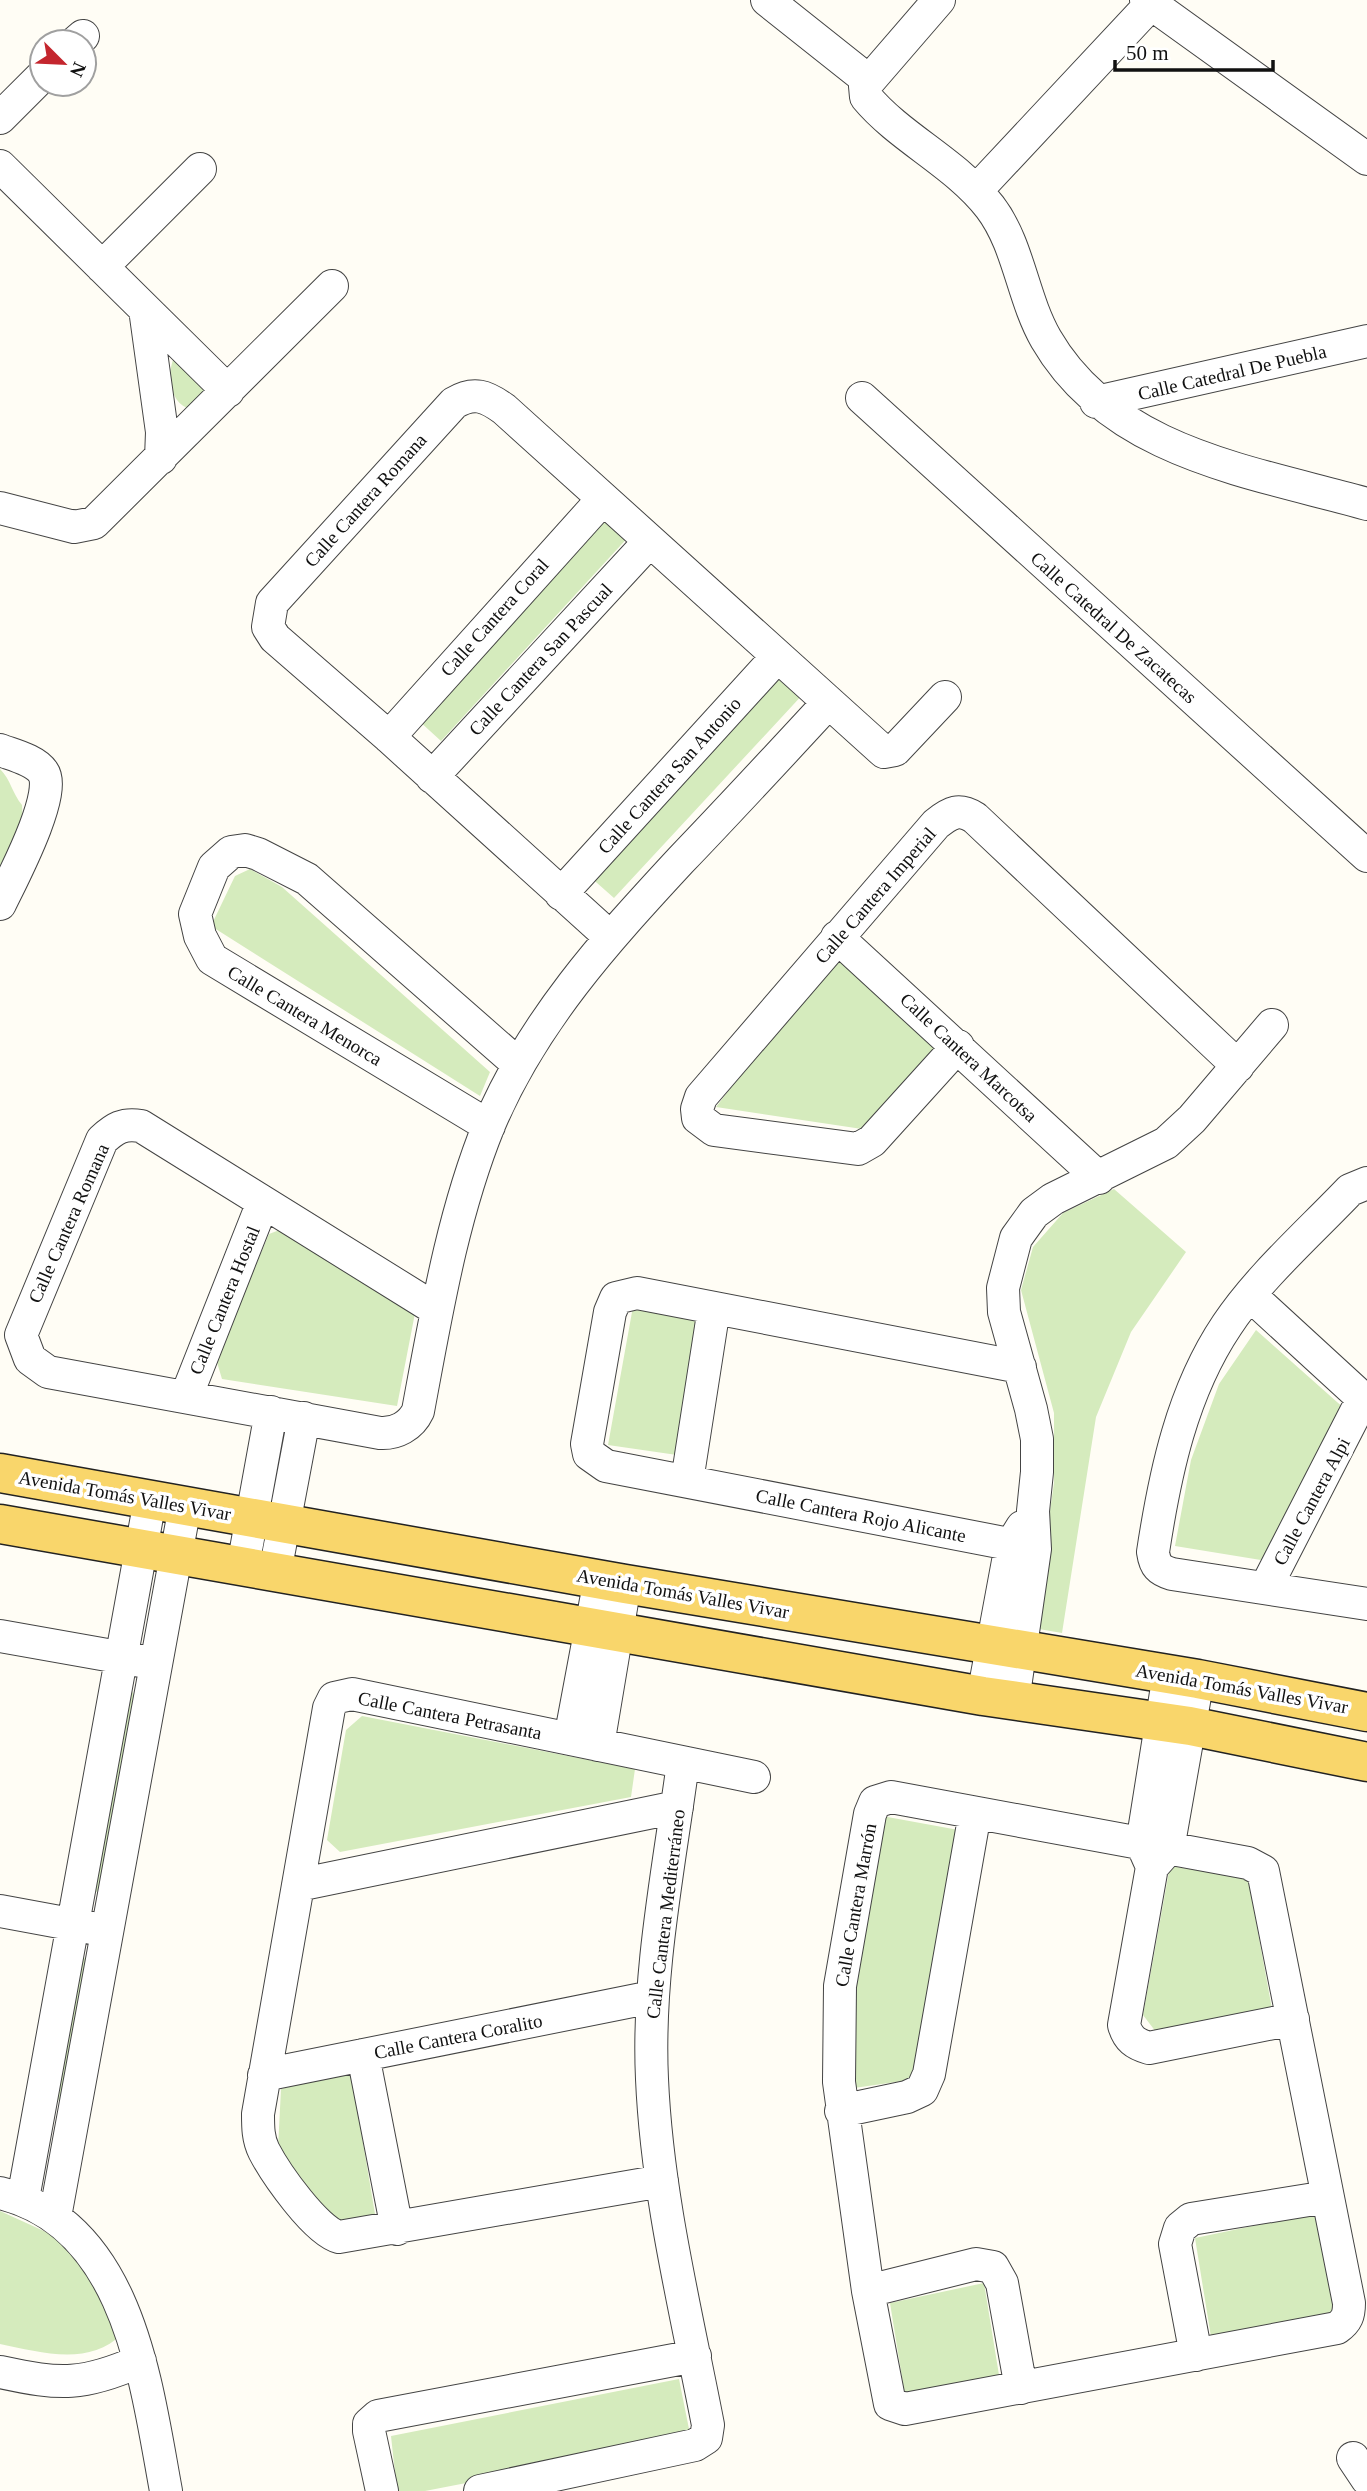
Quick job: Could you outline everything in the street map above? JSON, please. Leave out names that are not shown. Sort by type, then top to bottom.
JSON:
[{"type":"main road","name":"Avenida Tomás Valles Vivar","points":[[0,1473],[167,1503],[276,1509],[612,1581],[1183,1676],[1367,1712]]},
{"type":"main road","points":[[0,1524],[998,1699],[1175,1723],[1367,1762]]},
{"type":"street","points":[[767,0],[867,86],[870,102],[976,191],[1000,223],[1043,335],[1071,377],[1096,402],[1144,433],[1193,454],[1367,504]]},
{"type":"street","points":[[867,86],[939,0]]},
{"type":"street","points":[[976,191],[1149,2],[1367,159]]},
{"type":"street","points":[[0,118],[28,90]]},
{"type":"street","points":[[0,166],[228,391]]},
{"type":"street","points":[[102,267],[200,169]]},
{"type":"street","points":[[0,508],[74,527],[85,527],[102,517],[332,286]]},
{"type":"street","points":[[145,309],[162,432],[161,458]]},
{"type":"street","name":"Calle Catedral De Puebla","points":[[1096,402],[1367,341]]},
{"type":"street","name":"Calle Cantera Romana","points":[[610,937],[275,638],[268,627],[272,603],[454,403],[468,395],[483,396],[504,409],[884,752],[895,751],[945,697]]},
{"type":"street","name":"Calle Catedral De Zacatecas","points":[[862,398],[1367,856]]},
{"type":"street","name":"Calle Cantera Coral","points":[[389,737],[516,591],[602,500]]},
{"type":"street","name":"Calle Cantera San Pascual","points":[[432,778],[649,542]]},
{"type":"street","name":"Calle Cantera San Antonio","points":[[561,894],[777,657]]},
{"type":"street","name":"Calle Cantera Romana","points":[[437,1310],[141,1126],[122,1126],[102,1140],[24,1322],[21,1335],[23,1347],[37,1367],[48,1371],[388,1433],[408,1424],[418,1412],[448,1256],[489,1126],[518,1064],[567,988],[610,937],[828,704]]},
{"type":"street","points":[[0,750],[41,769],[47,778],[47,789],[43,807],[0,904]]},
{"type":"street","name":"Calle Cantera Imperial","points":[[958,1046],[872,1141],[858,1149],[713,1130],[698,1118],[696,1109],[701,1097],[837,937],[936,824],[947,815],[965,811],[1238,1066]]},
{"type":"street","name":"Calle Cantera Menorca","points":[[489,1126],[212,959],[200,936],[195,914],[214,867],[231,852],[245,850],[307,879],[518,1064]]},
{"type":"street","name":"Calle Cantera Marcotsa","points":[[837,937],[1099,1178]]},
{"type":"street","points":[[998,1699],[1023,1547],[1032,1511],[1037,1439],[1004,1300],[1003,1288],[1016,1238],[1034,1213],[1054,1199],[1166,1143],[1192,1119],[1272,1025]]},
{"type":"street","name":"Calle Cantera Alpi","points":[[1367,1183],[1350,1190],[1228,1324],[1202,1370],[1184,1412],[1170,1461],[1153,1552],[1155,1563],[1162,1571],[1367,1604]]},
{"type":"street","name":"Calle Cantera Hostal","points":[[186,1397],[263,1202]]},
{"type":"street","name":"Calle Cantera Rojo Alicante","points":[[1020,1367],[637,1293],[616,1297],[610,1312],[586,1444],[589,1454],[606,1466],[1023,1547]]},
{"type":"street","name":"Calle Cantera Alpi","points":[[1251,1296],[1359,1395],[1361,1402],[1266,1587]]},
{"type":"street","points":[[687,1482],[714,1308]]},
{"type":"street","points":[[271,1412],[259,1481],[276,1509]]},
{"type":"street","points":[[259,1569],[304,1418]]},
{"type":"street","points":[[166,2491],[141,2361],[124,2314],[108,2281],[86,2249],[55,2217],[11,2196],[73,1925],[122,1658],[158,1553],[167,1503]]},
{"type":"street","points":[[55,2217],[157,1664],[158,1553]]},
{"type":"street","points":[[584,1742],[612,1581]]},
{"type":"street","points":[[0,1636],[157,1664]]},
{"type":"street","points":[[1183,1676],[1124,2025],[1133,2041],[1149,2048],[1293,2019]]},
{"type":"street","name":"Calle Cantera Petrasanta","points":[[663,2181],[339,2237],[322,2229],[264,2150],[258,2134],[258,2113],[329,1708],[334,1698],[352,1695],[754,1777]]},
{"type":"street","name":"Calle Cantera Mediterráneo","points":[[480,2491],[695,2445],[706,2438],[708,2425],[656,2144],[652,2091],[652,1997],[683,1763]]},
{"type":"street","name":"Calle Cantera Marrón","points":[[891,1797],[975,1813],[1154,1853],[1248,1863],[1263,1871],[1349,2303],[1348,2317],[1343,2324],[1337,2328],[905,2409],[894,2407],[887,2398],[841,2111],[838,2035],[840,1986],[872,1807],[882,1798],[891,1797]]},
{"type":"street","points":[[298,1885],[677,1807]]},
{"type":"street","points":[[841,2111],[907,2097],[922,2090],[929,2074],[975,1813]]},
{"type":"street","points":[[0,1911],[108,1931]]},
{"type":"street","name":"Calle Cantera Coralito","points":[[264,2075],[652,1997]]},
{"type":"street","points":[[363,2055],[397,2229]]},
{"type":"street","points":[[1196,2355],[1175,2244],[1180,2228],[1191,2219],[1327,2197]]},
{"type":"street","points":[[868,2291],[976,2264],[993,2267],[1002,2283],[1021,2388]]},
{"type":"street","points":[[382,2491],[369,2431],[369,2424],[377,2416],[695,2356]]},
{"type":"street","points":[[0,2372],[38,2380],[81,2382],[103,2377],[141,2361]]},
{"type":"green space","points":[[177,352],[208,386],[197,405],[187,408],[176,398],[171,383],[171,366]]},
{"type":"green space","points":[[609,512],[632,533],[441,741],[418,720]]},
{"type":"green space","points":[[780,668],[805,692],[614,898],[588,875]]},
{"type":"green space","points":[[0,769],[22,805],[23,825],[0,877]]},
{"type":"green space","points":[[250,869],[282,887],[490,1072],[480,1096],[211,926],[235,876]]},
{"type":"green space","points":[[841,959],[939,1044],[862,1129],[716,1107],[764,1044]]},
{"type":"green space","points":[[1114,1189],[1186,1252],[1131,1332],[1096,1417],[1062,1633],[1033,1628],[1054,1483],[1054,1413],[1021,1290],[1033,1247],[1063,1213]]},
{"type":"green space","points":[[290,1226],[416,1308],[397,1406],[222,1379],[216,1359],[269,1234]]},
{"type":"green space","points":[[634,1301],[701,1313],[677,1455],[608,1445]]},
{"type":"green space","points":[[1256,1330],[1346,1410],[1267,1561],[1175,1546],[1191,1460],[1219,1384]]},
{"type":"green space","points":[[131,1689],[137,1701],[102,1887],[95,1893],[93,1884]]},
{"type":"green space","points":[[362,1716],[635,1769],[631,1797],[340,1852],[327,1840],[346,1730]]},
{"type":"green space","points":[[882,1816],[964,1831],[917,2079],[854,2088],[854,1989]]},
{"type":"green space","points":[[1170,1866],[1248,1878],[1272,2009],[1156,2032],[1143,2015]]},
{"type":"green space","points":[[83,1955],[88,1965],[61,2104],[56,2096]]},
{"type":"green space","points":[[351,2071],[376,2220],[335,2223],[278,2148],[281,2089]]},
{"type":"green space","points":[[0,2211],[57,2237],[85,2262],[122,2334],[95,2351],[79,2354],[47,2353],[0,2344]]},
{"type":"green space","points":[[1315,2213],[1336,2312],[1211,2337],[1195,2238]]},
{"type":"green space","points":[[984,2283],[999,2375],[905,2396],[890,2303]]},
{"type":"green space","points":[[679,2379],[689,2429],[681,2441],[425,2491],[397,2491],[391,2436]]}]
